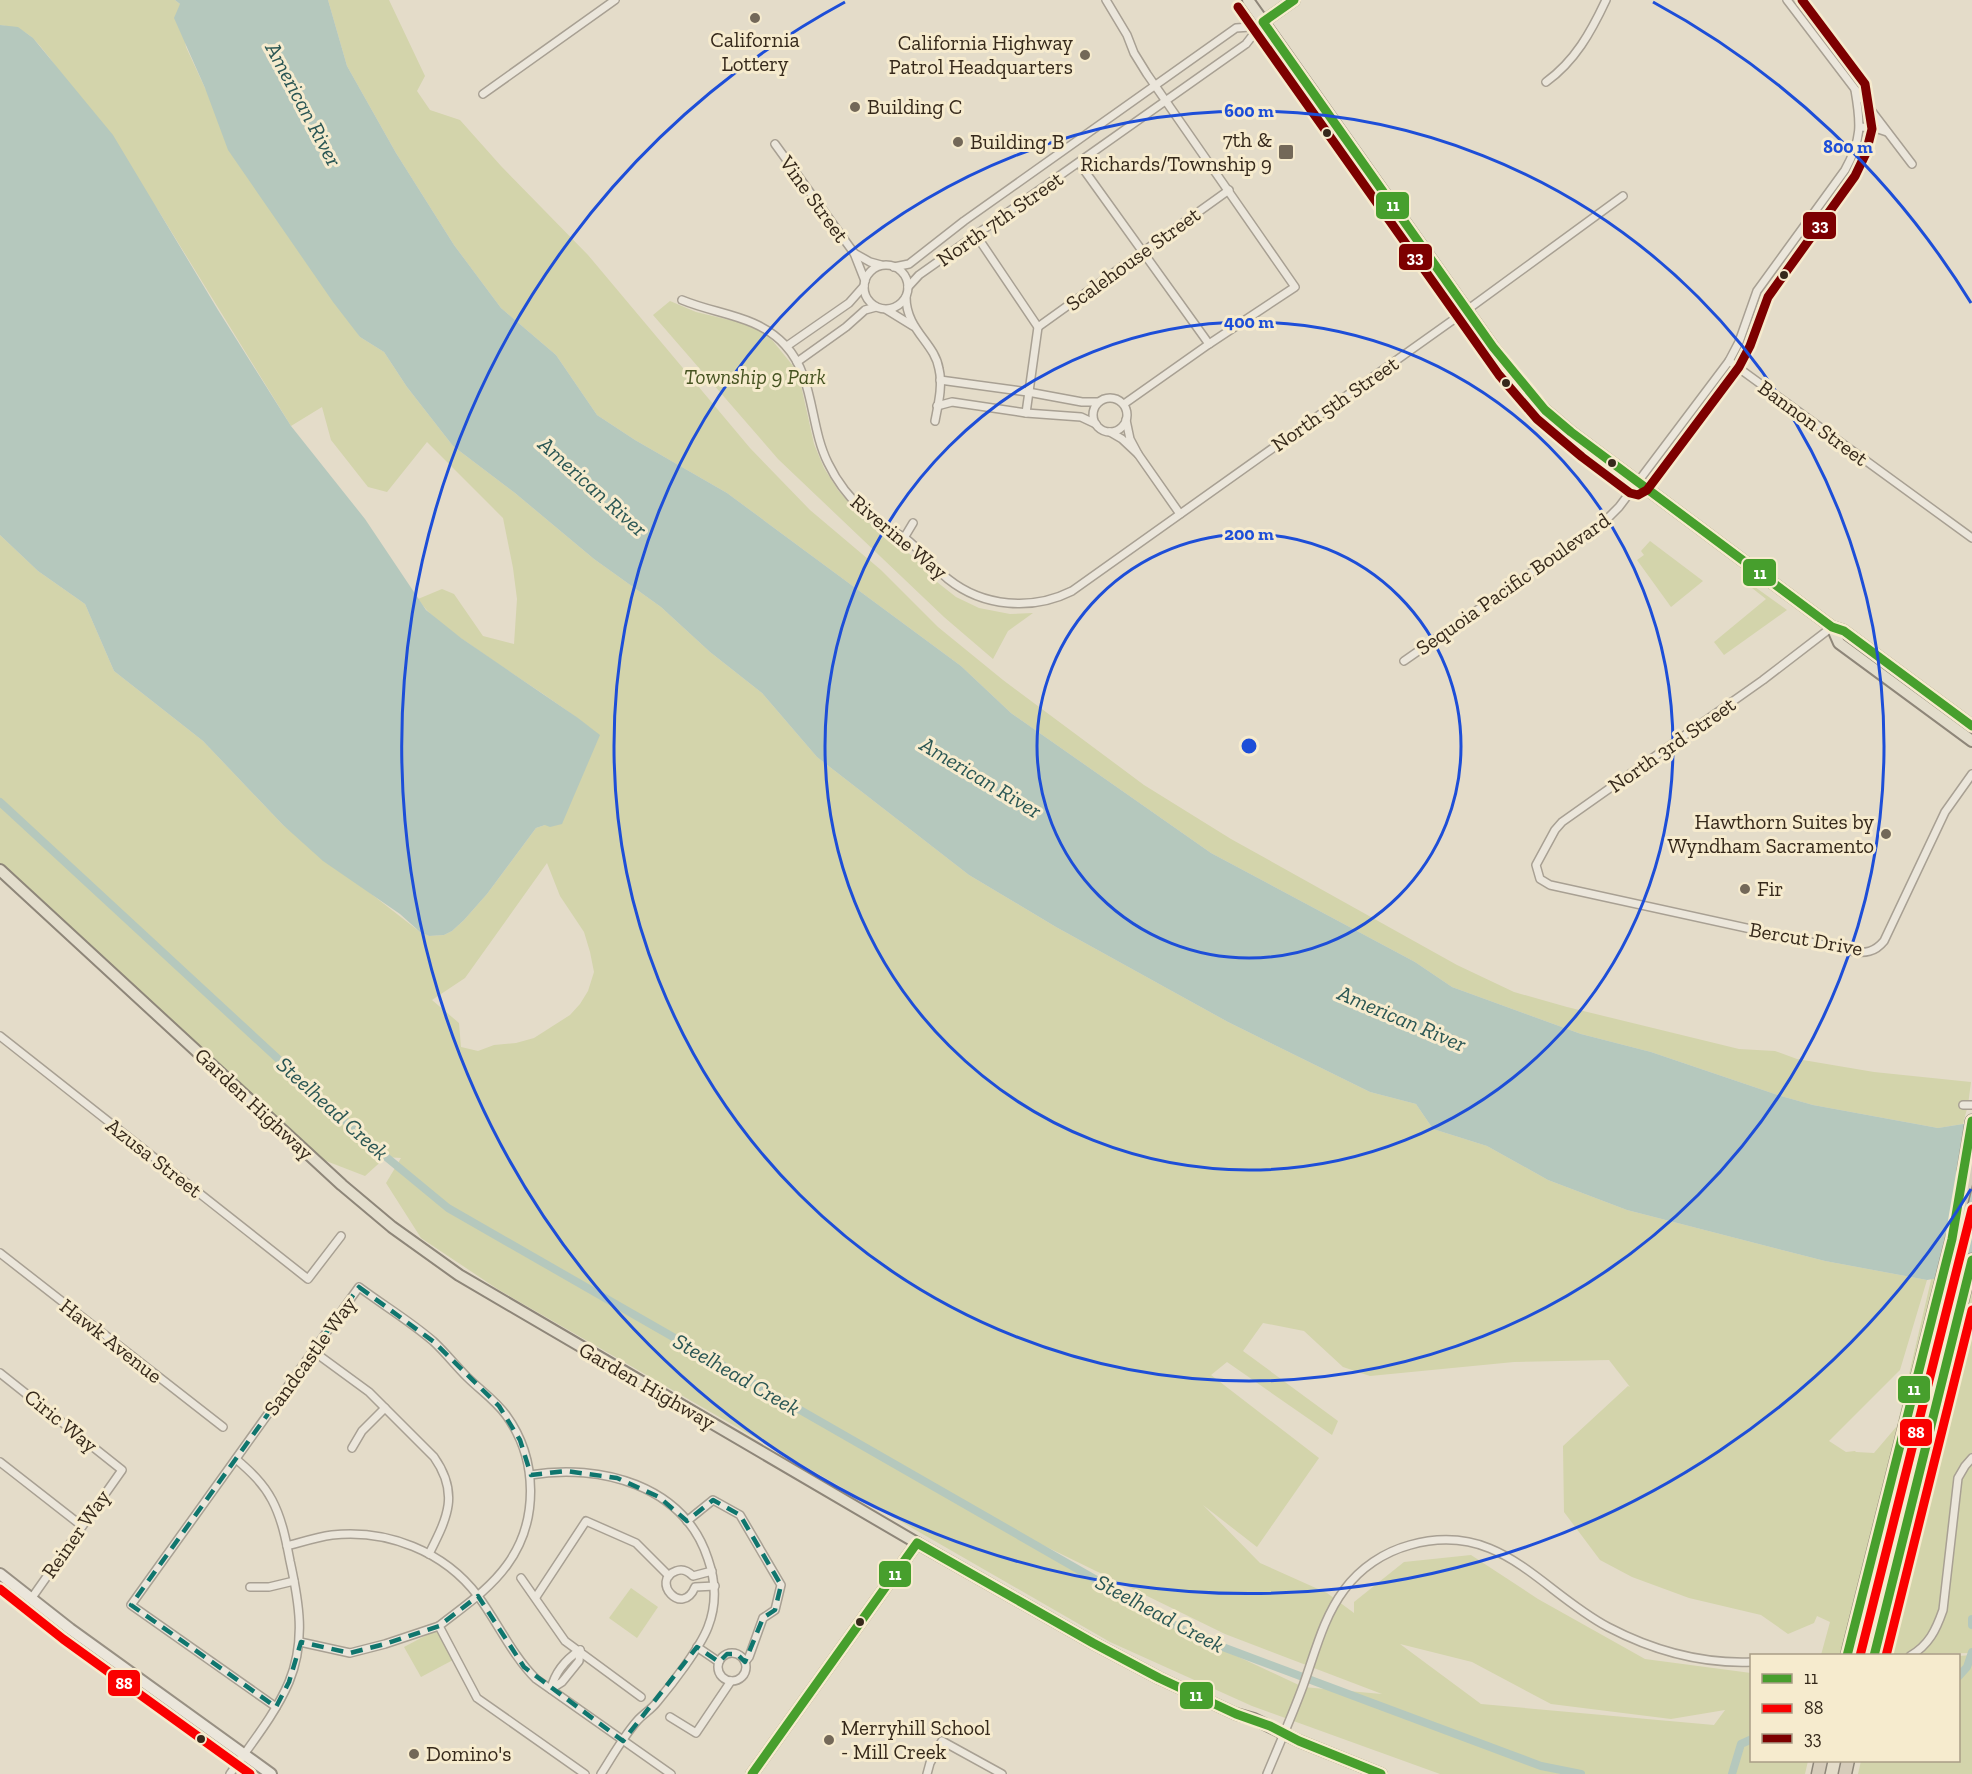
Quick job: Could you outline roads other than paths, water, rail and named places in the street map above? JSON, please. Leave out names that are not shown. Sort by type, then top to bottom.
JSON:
[{"type":"highway","points":[[1952,1239],[1972,1121]]},
{"type":"highway","points":[[1848,1654],[1972,1160]]},
{"type":"highway","points":[[1874,1654],[1972,1260]]},
{"type":"main road","points":[[1248,0],[1508,367],[1545,410],[1590,448],[1832,627],[1844,631],[1972,726]]},
{"type":"main road","name":"North 7th Street","points":[[1263,22],[1293,0]]},
{"type":"main road","points":[[1832,627],[1839,643],[1972,741]]},
{"type":"main road","name":"Garden Highway","points":[[0,870],[325,1170],[369,1209],[429,1256],[500,1301],[1127,1662],[1236,1714],[1254,1719],[1299,1741],[1381,1774]]},
{"type":"main road","points":[[753,1774],[917,1543]]},
{"type":"main road","points":[[0,1574],[130,1673],[271,1774]]},
{"type":"street","points":[[483,94],[615,0]]},
{"type":"street","points":[[1106,0],[1128,35],[1134,53],[1164,100],[1229,190],[1294,287],[1124,404]]},
{"type":"street","points":[[1545,82],[1560,72],[1574,57],[1606,0]]},
{"type":"street","points":[[1786,0],[1912,164]]},
{"type":"street","name":"North 7th Street","points":[[894,267],[909,264],[964,220],[1236,28],[1250,27],[1263,22]]},
{"type":"street","name":"North 7th Street","points":[[908,286],[920,275],[1164,100],[1246,44],[1263,22]]},
{"type":"street","points":[[1729,361],[1739,342],[1757,291],[1845,170],[1855,149],[1860,128],[1855,90]]},
{"type":"street","points":[[1860,128],[1875,128],[1888,133]]},
{"type":"street","name":"Vine Street","points":[[775,144],[854,253],[864,283]]},
{"type":"street","points":[[1079,163],[1209,344]]},
{"type":"street","name":"Scalehouse Street","points":[[1038,327],[1229,190]]},
{"type":"street","name":"North 5th Street","points":[[1042,602],[1072,591],[1623,196]]},
{"type":"street","points":[[976,235],[1038,327],[1026,413]]},
{"type":"street","name":"Vine Street","points":[[854,253],[882,266]]},
{"type":"street","points":[[787,346],[849,303],[871,271],[882,266],[894,267],[906,278],[908,286],[906,305],[913,326],[939,368],[940,380],[935,421]]},
{"type":"street","points":[[864,283],[867,298],[876,307]]},
{"type":"street","points":[[887,309],[898,306],[906,297]]},
{"type":"street","name":"Riverine Way","points":[[682,300],[750,320],[766,329],[787,346],[807,385],[821,446],[834,473],[849,496],[862,509],[904,538],[948,579],[977,596],[1014,604],[1042,602]]},
{"type":"street","points":[[797,362],[846,327],[865,310],[876,307],[887,309],[913,326]]},
{"type":"street","name":"Sequoia Pacific Boulevard","points":[[1404,661],[1605,521],[1638,483],[1729,361]]},
{"type":"street","name":"Bannon Street","points":[[1729,361],[1972,538]]},
{"type":"street","points":[[940,380],[1082,402],[1098,402],[1109,397],[1114,398],[1124,404],[1130,439],[1138,454],[1180,514]]},
{"type":"street","points":[[937,406],[952,402],[1026,413],[1081,417],[1122,439],[1138,454]]},
{"type":"street","points":[[1096,424],[1093,410],[1098,402]]},
{"type":"street","points":[[1110,432],[1120,429],[1126,420]]},
{"type":"street","points":[[904,538],[913,523]]},
{"type":"street","name":"North 3rd Street","points":[[1540,879],[1536,865],[1555,830],[1562,822],[1763,680],[1832,627]]},
{"type":"street","name":"Bercut Drive","points":[[1540,879],[1545,883],[1560,887],[1851,951],[1867,952],[1877,948],[1884,941],[1945,812],[1972,774]]},
{"type":"street","name":"Azusa Street","points":[[0,1036],[308,1279],[341,1236]]},
{"type":"street","points":[[1963,1105],[1972,1105]]},
{"type":"street","name":"Hawk Avenue","points":[[0,1253],[223,1427]]},
{"type":"street","name":"Sandcastle Way","points":[[276,1707],[131,1605],[358,1287],[434,1342],[499,1406],[520,1440],[530,1475],[529,1515],[521,1540],[504,1569],[478,1596],[439,1626],[350,1653],[300,1641]]},
{"type":"street","points":[[313,1351],[369,1392],[434,1456],[445,1476],[449,1498],[447,1514],[429,1554]]},
{"type":"street","name":"Ciric Way","points":[[0,1373],[122,1470]]},
{"type":"street","points":[[352,1448],[362,1431],[385,1408]]},
{"type":"street","points":[[1913,1654],[1928,1642],[1943,1610],[1958,1478],[1972,1458]]},
{"type":"street","points":[[230,1774],[276,1707],[289,1682],[300,1641],[299,1607],[281,1522],[271,1498],[255,1477],[236,1459]]},
{"type":"street","points":[[0,1462],[82,1526]]},
{"type":"street","name":"Reiner Way","points":[[31,1599],[122,1470]]},
{"type":"street","points":[[530,1475],[583,1471],[617,1478],[659,1497],[687,1521],[701,1542],[712,1571],[715,1586],[712,1615],[708,1627],[697,1647],[658,1702],[637,1721],[601,1774]]},
{"type":"street","points":[[687,1521],[713,1500],[740,1515],[781,1585],[775,1610],[763,1618],[749,1657],[745,1662]]},
{"type":"street","points":[[536,1597],[586,1521],[636,1543],[669,1576]]},
{"type":"street","points":[[287,1546],[330,1536],[358,1534],[402,1542],[429,1554],[453,1570],[478,1596],[524,1667],[551,1689],[671,1774]]},
{"type":"street","points":[[1267,1774],[1294,1710],[1326,1621],[1343,1591],[1366,1567],[1401,1547],[1443,1539],[1462,1540],[1499,1552],[1534,1574],[1606,1626],[1653,1648],[1695,1659],[1750,1662]]},
{"type":"street","points":[[712,1571],[693,1576],[687,1571],[677,1570],[669,1576],[666,1584],[672,1596],[677,1598],[686,1598],[695,1587],[715,1586]]},
{"type":"street","points":[[521,1578],[565,1641],[641,1697]]},
{"type":"street","points":[[250,1587],[269,1587],[294,1581]]},
{"type":"street","points":[[439,1626],[477,1698],[585,1774]]},
{"type":"street","points":[[697,1647],[719,1662]]},
{"type":"street","points":[[551,1689],[554,1676],[571,1656],[580,1650]]},
{"type":"street","points":[[726,1654],[737,1654],[745,1662],[746,1671],[740,1679],[731,1681],[723,1678],[718,1671],[719,1662],[726,1654]]},
{"type":"street","points":[[670,1717],[696,1733],[731,1681]]},
{"type":"street","points":[[927,1774],[930,1763],[942,1741],[1002,1774]]},
{"type":"water","name":"American River","points":[[175,0],[328,0],[347,66],[396,153],[454,245],[501,308],[556,355],[597,415],[635,440],[727,493],[961,666],[1011,713],[1211,853],[1415,962],[1452,987],[1581,1034],[1651,1052],[1813,1105],[1938,1128],[1963,1124],[1972,1126],[1972,1272],[1927,1280],[1825,1261],[1627,1210],[1548,1180],[1487,1146],[1433,1129],[1416,1104],[1370,1092],[1228,1022],[1056,927],[969,875],[817,757],[762,693],[710,652],[661,607],[594,559],[515,493],[453,446],[407,387],[384,352],[360,337],[333,302],[228,150],[205,88],[174,18],[180,4]]},
{"type":"water","points":[[0,25],[18,27],[33,38],[113,135],[291,426],[365,519],[426,610],[461,638],[600,735],[562,824],[536,828],[487,894],[464,920],[444,935],[429,936],[420,932],[400,914],[323,861],[283,825],[203,741],[114,671],[85,604],[38,571],[0,535]]},
{"type":"waterway","name":"Steelhead Creek","points":[[0,802],[368,1142],[448,1208],[1196,1637],[1541,1766],[1581,1774]]},
{"type":"waterway","name":"Steelhead Creek","points":[[1972,1619],[1972,1625]]},
{"type":"waterway","name":"Steelhead Creek","points":[[1960,1675],[1967,1667],[1972,1652]]},
{"type":"waterway","name":"Steelhead Creek","points":[[1732,1774],[1741,1744],[1750,1740]]},
{"type":"place","name":"California Lottery","points":[[755,18]]},
{"type":"place","name":"California Highway Patrol Headquarters","points":[[1085,55]]},
{"type":"place","name":"Building C","points":[[855,107]]},
{"type":"place","name":"Building B","points":[[958,142]]},
{"type":"place","name":"7th & Richards/Township 9","points":[[1286,152]]},
{"type":"place","name":"Hawthorn Suites by Wyndham Sacramento","points":[[1886,834]]},
{"type":"place","name":"Fir","points":[[1745,889]]},
{"type":"place","name":"Merryhill School - Mill Creek","points":[[829,1740]]},
{"type":"place","name":"Domino's","points":[[414,1754]]},
{"type":"park label","name":"Township 9 Park","points":[[755,377]]}]
